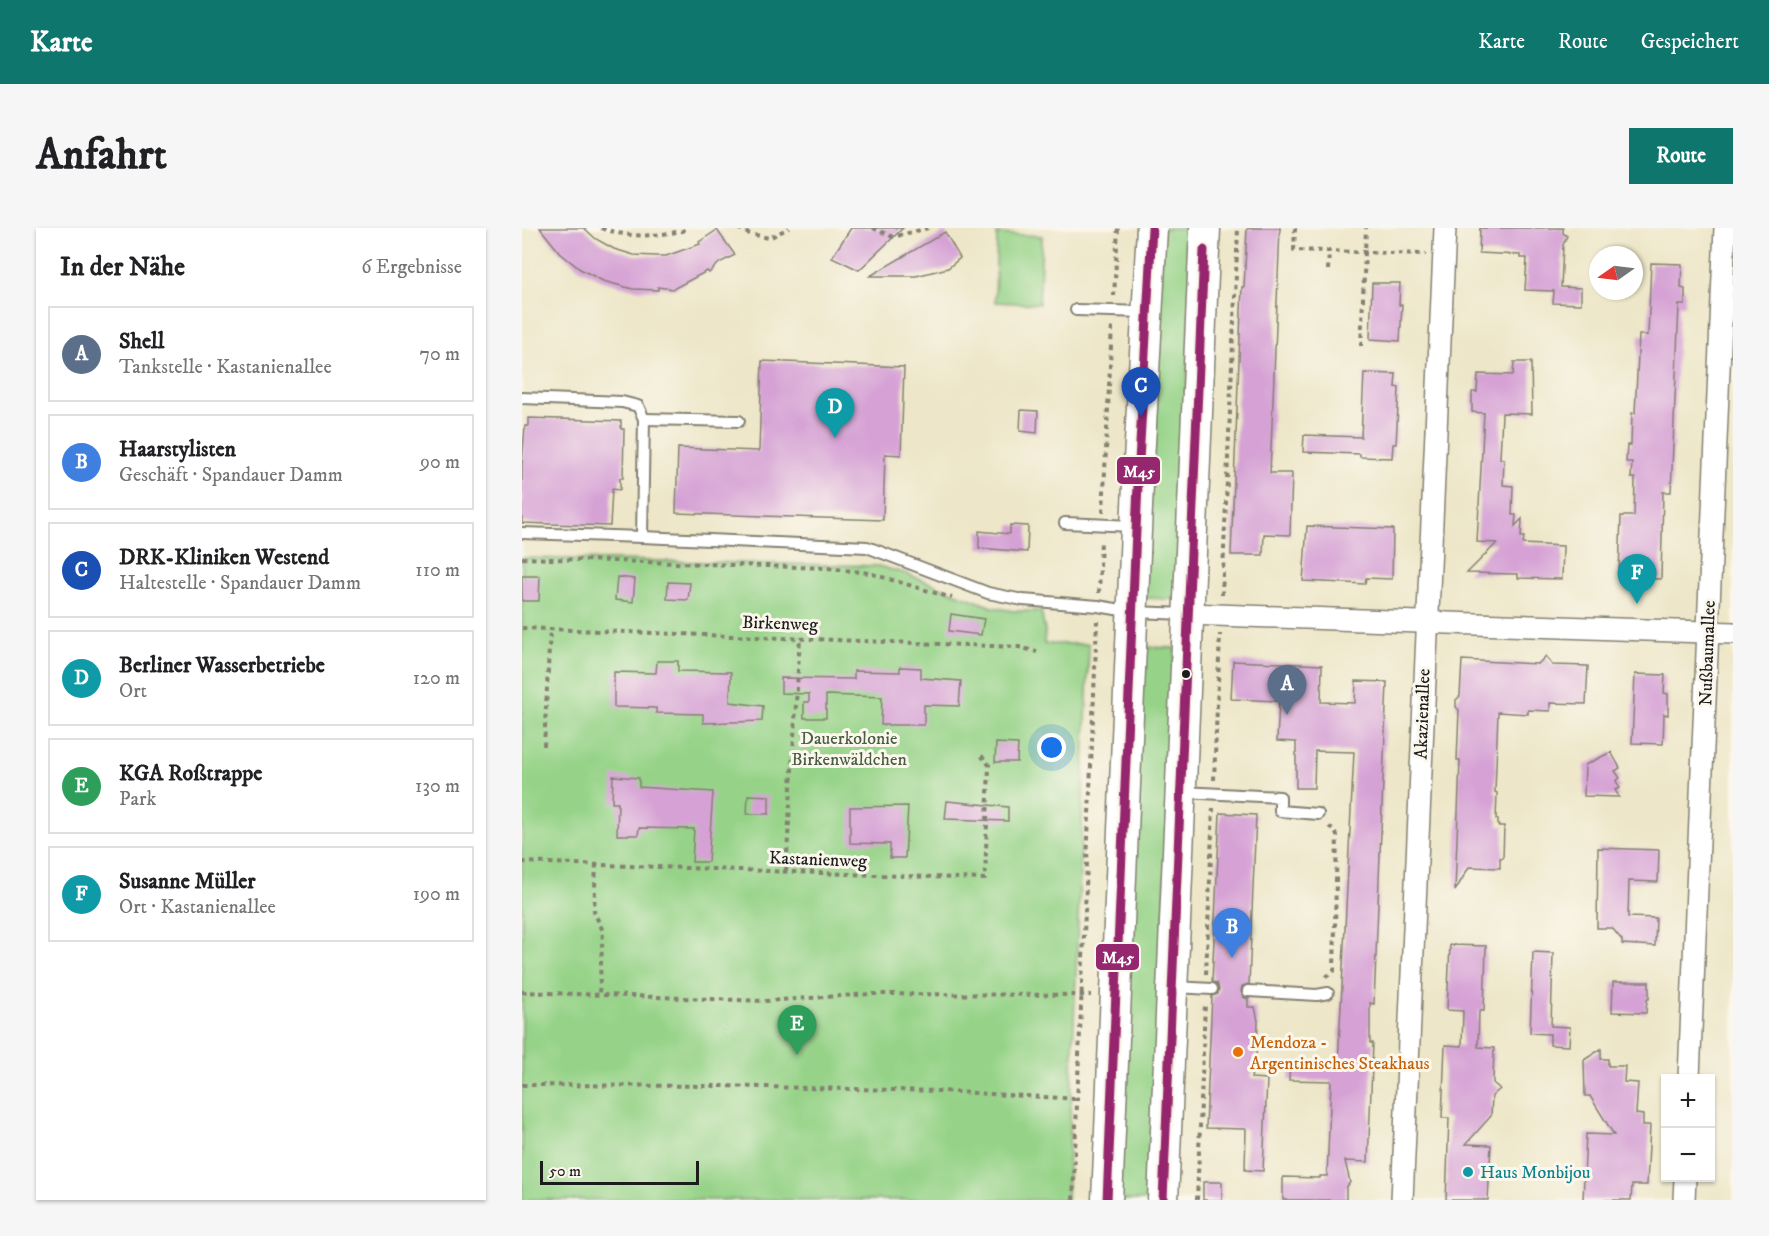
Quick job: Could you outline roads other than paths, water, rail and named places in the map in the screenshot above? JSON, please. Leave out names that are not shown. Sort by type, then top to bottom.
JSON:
[{"type":"main road","points":[[1107,1200],[1132,612],[1152,228]]},
{"type":"main road","points":[[1163,1200],[1204,228]]},
{"type":"street","name":"Akazienallee","points":[[1401,1200],[1445,228]]},
{"type":"street","name":"Nußbaumallee","points":[[1689,1074],[1725,228]]},
{"type":"street","points":[[1188,614],[1733,633]]},
{"type":"street","points":[[1684,1200],[1685,1182]]},
{"type":"lane","points":[[1076,310],[1148,312]]},
{"type":"lane","points":[[522,398],[622,402],[638,406],[644,419],[642,537]]},
{"type":"lane","points":[[644,419],[739,421]]},
{"type":"lane","points":[[1065,523],[1136,526]]},
{"type":"lane","points":[[522,533],[867,547],[988,593],[1023,600],[1098,606],[1132,612],[1188,614]]},
{"type":"lane","points":[[1180,792],[1280,797],[1280,812],[1318,814]]},
{"type":"lane","points":[[1172,987],[1209,989]]},
{"type":"lane","points":[[1248,991],[1317,995],[1328,993]]},
{"type":"place","name":"DRK-Kliniken Westend","points":[[1141,417]]},
{"type":"place","name":"Berliner Wasserbetriebe","points":[[835,438]]},
{"type":"place","name":"Susanne Müller","points":[[1637,604]]},
{"type":"place","name":"Shell","points":[[1287,715]]},
{"type":"place","name":"Haarstylisten","points":[[1232,958]]},
{"type":"place","name":"Mendoza - Argentinisches Steakhaus","points":[[1238,1052]]},
{"type":"place","name":"KGA Roßtrappe","points":[[797,1055]]},
{"type":"place","name":"Haus Monbijou","points":[[1468,1172]]},
{"type":"park label","name":"Dauerkolonie Birkenwäldchen","points":[[849,748]]}]
